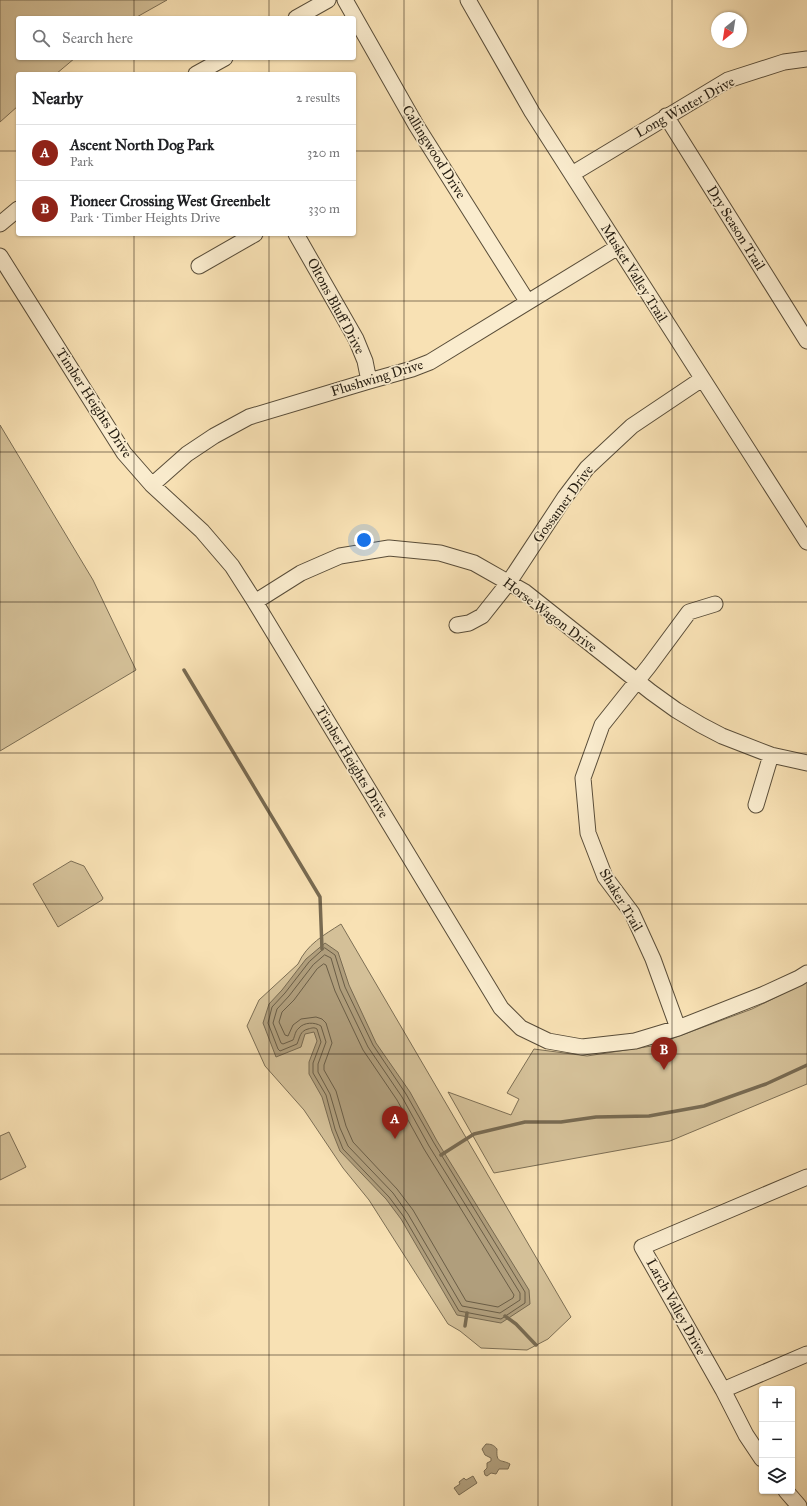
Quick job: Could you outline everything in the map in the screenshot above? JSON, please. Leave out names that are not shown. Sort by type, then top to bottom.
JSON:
[{"type":"street","points":[[300,16],[328,0]]},
{"type":"street","name":"Callingwood Drive","points":[[345,0],[354,16]]},
{"type":"street","name":"Musket Valley Trail","points":[[468,0],[532,112],[807,542]]},
{"type":"street","name":"Callingwood Drive","points":[[356,19],[416,125],[527,301]]},
{"type":"street","points":[[203,72],[221,60]]},
{"type":"street","name":"Long Winter Drive","points":[[572,174],[728,80],[784,62],[807,60]]},
{"type":"street","name":"Dry Season Trail","points":[[666,116],[807,341]]},
{"type":"street","points":[[0,224],[16,211]]},
{"type":"street","points":[[199,266],[252,236]]},
{"type":"street","name":"Oltons Bluff Drive","points":[[297,236],[356,339],[365,362],[369,381]]},
{"type":"street","name":"Flushwing Drive","points":[[152,485],[187,454],[214,436],[249,417],[412,369],[430,362],[527,301],[618,247]]},
{"type":"street","name":"Timber Heights Drive","points":[[0,256],[124,453],[152,485],[202,531],[232,566],[501,1008],[521,1028],[548,1041],[582,1047],[634,1041],[678,1028],[762,995],[807,973]]},
{"type":"street","name":"Gossamer Drive","points":[[457,625],[469,623],[482,616],[509,582],[565,497],[587,468],[632,426],[702,379]]},
{"type":"street","name":"Horse Wagon Drive","points":[[255,602],[301,573],[340,556],[388,548],[440,552],[474,563],[525,592],[676,710],[701,725],[722,736],[771,755],[807,763]]},
{"type":"street","name":"Shaker Trail","points":[[678,1028],[653,959],[632,913],[605,877],[588,833],[583,778],[602,725],[689,612],[715,604]]},
{"type":"street","points":[[756,805],[771,755]]},
{"type":"street","name":"Larch Valley Drive","points":[[761,1458],[746,1435],[723,1390],[642,1247],[807,1177]]},
{"type":"street","points":[[723,1390],[807,1354]]},
{"type":"street","points":[[789,1494],[799,1506]]},
{"type":"shaded area","points":[[0,0],[167,0],[139,16],[16,16],[16,60],[73,60],[58,72],[16,72],[16,108],[0,122]]},
{"type":"shaded area","points":[[0,425],[93,580],[136,670],[0,751]]},
{"type":"shaded area","points":[[71,861],[84,866],[103,898],[58,927],[33,884]]},
{"type":"shaded area","points":[[341,924],[571,1317],[548,1339],[527,1350],[481,1348],[460,1331],[448,1324],[369,1200],[343,1168],[304,1110],[265,1066],[247,1026],[259,1000],[298,964],[311,945]]},
{"type":"shaded area","points":[[807,982],[807,1084],[670,1141],[494,1173],[448,1092],[511,1115],[519,1099],[507,1093],[534,1049],[587,1056],[652,1046],[752,1009]]},
{"type":"shaded area","points":[[9,1132],[26,1167],[0,1180],[0,1136]]},
{"type":"water","points":[[325,943],[338,952],[349,985],[376,1043],[410,1092],[437,1141],[529,1290],[530,1304],[501,1323],[457,1315],[401,1219],[386,1199],[340,1151],[332,1131],[322,1097],[309,1074],[309,1062],[317,1041],[314,1032],[305,1034],[301,1047],[276,1057],[263,1023],[269,1004],[306,959]]},
{"type":"water","points":[[486,1444],[492,1445],[497,1449],[498,1459],[510,1464],[508,1469],[499,1469],[496,1474],[491,1473],[487,1476],[485,1475],[484,1471],[487,1468],[487,1463],[491,1461],[491,1458],[485,1455],[482,1449]]},
{"type":"water","points":[[473,1476],[477,1483],[459,1495],[454,1488],[460,1484],[459,1482],[464,1478],[466,1480]]},
{"type":"waterway","points":[[184,670],[320,897],[322,949]]},
{"type":"waterway","points":[[441,1155],[474,1134],[525,1122],[561,1122],[596,1117],[649,1116],[704,1106],[766,1084],[807,1065]]},
{"type":"waterway","points":[[465,1326],[467,1313]]},
{"type":"waterway","points":[[505,1316],[516,1324],[536,1345]]},
{"type":"place","name":"Pioneer Crossing West Greenbelt","points":[[664,1070]]},
{"type":"place","name":"Ascent North Dog Park","points":[[395,1139]]}]
